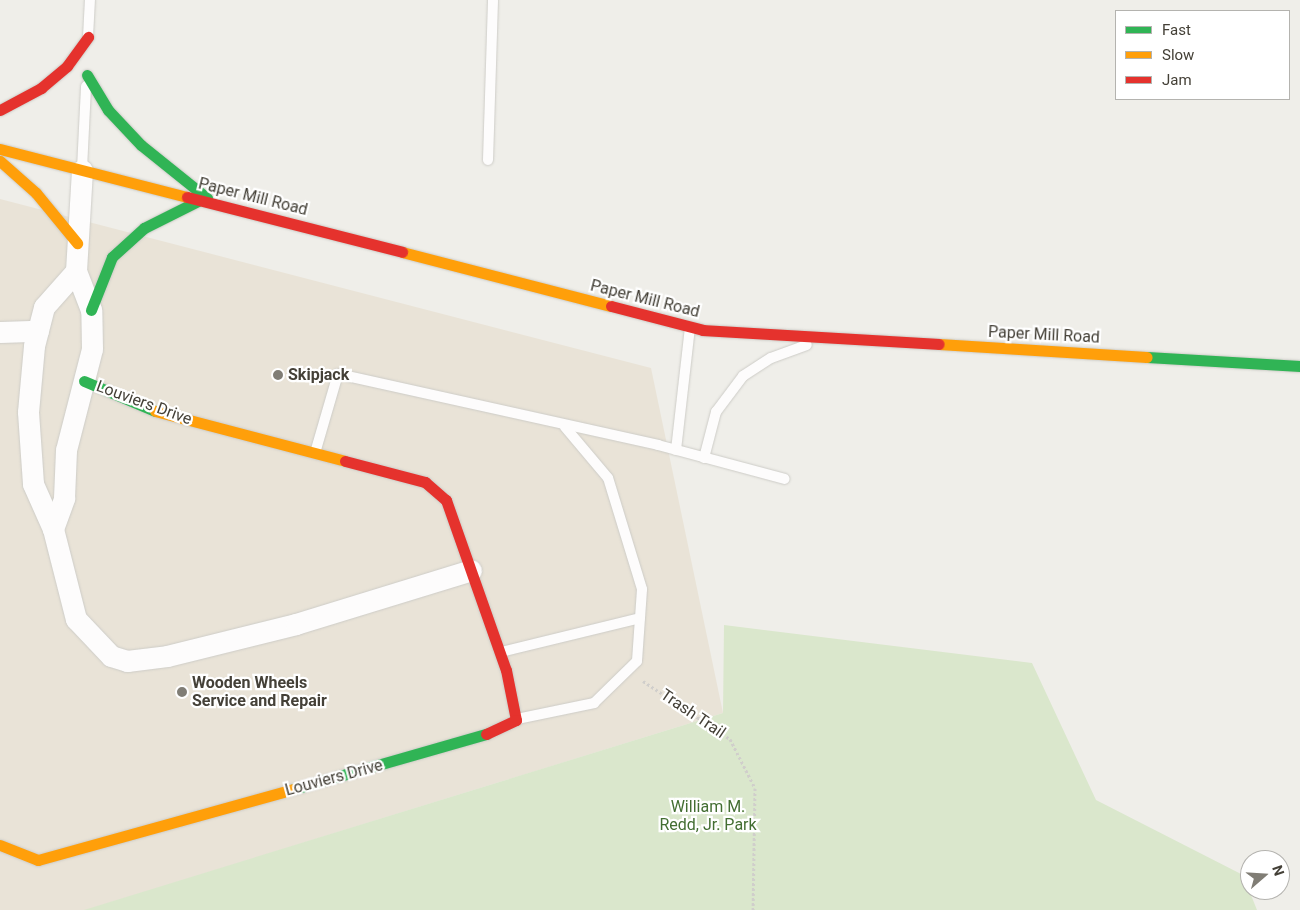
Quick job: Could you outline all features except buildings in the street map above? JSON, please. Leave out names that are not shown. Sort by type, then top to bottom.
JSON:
[{"type":"main road","points":[[0,110],[41,88],[68,66],[88,37]]},
{"type":"main road","points":[[87,66],[108,110],[141,145],[214,204]]},
{"type":"main road","name":"Paper Mill Road","points":[[0,149],[690,327],[828,338],[1300,366]]},
{"type":"main road","points":[[0,161],[36,192],[78,243]]},
{"type":"main road","points":[[91,310],[112,257],[144,228],[200,200]]},
{"type":"main road","name":"Louviers Drive","points":[[0,845],[38,860],[475,739],[516,720],[500,652],[446,500],[425,482],[165,415],[84,381]]},
{"type":"street","name":"Louviers Drive","points":[[53,530],[64,498],[66,450],[92,349],[91,310],[76,271],[82,170]]},
{"type":"street","points":[[76,271],[44,307],[38,331],[28,412],[33,484],[53,530],[76,619],[111,656],[127,662],[296,624],[471,570]]},
{"type":"street","points":[[0,332],[38,331]]},
{"type":"lane","points":[[82,170],[90,0]]},
{"type":"lane","points":[[488,160],[492,0]]},
{"type":"lane","points":[[676,450],[690,327]]},
{"type":"lane","points":[[704,458],[716,412],[743,376],[771,358],[828,338]]},
{"type":"lane","points":[[314,454],[338,374],[564,427],[676,450],[785,479]]},
{"type":"lane","points":[[516,720],[594,703],[637,661],[642,589],[608,478],[564,427]]},
{"type":"lane","points":[[500,652],[640,618]]},
{"type":"path","name":"Trash Trail","points":[[640,678],[730,739],[756,788],[753,910]]},
{"type":"shaded area","points":[[0,199],[651,368],[723,713],[86,910],[0,910]]},
{"type":"green space","name":"William M. Redd, Jr. Park","points":[[724,625],[1032,663],[1096,800],[1240,873],[1240,900],[1253,900],[1257,910],[84,910],[723,713]]},
{"type":"traffic: fast","points":[[87,75],[108,110],[141,145],[207,198]]},
{"type":"traffic: fast","points":[[91,310],[112,257],[144,228],[200,200]]},
{"type":"traffic: fast","points":[[1147,357],[1300,366]]},
{"type":"traffic: fast","points":[[84,381],[155,411]]},
{"type":"traffic: fast","points":[[294,789],[486,734]]},
{"type":"traffic: slow","points":[[0,149],[187,197]]},
{"type":"traffic: slow","points":[[0,161],[36,193],[77,243]]},
{"type":"traffic: slow","points":[[402,252],[611,306]]},
{"type":"traffic: slow","points":[[939,344],[1147,357]]},
{"type":"traffic: slow","points":[[155,411],[345,461]]},
{"type":"traffic: slow","points":[[0,845],[38,860],[294,789]]},
{"type":"traffic: jam","points":[[0,110],[41,88],[67,66],[88,37]]},
{"type":"traffic: jam","points":[[187,197],[402,252]]},
{"type":"traffic: jam","points":[[611,306],[703,330],[939,344]]},
{"type":"traffic: jam","points":[[345,461],[425,482],[446,500],[506,670],[516,720],[486,734]]},
{"type":"place","name":"Skipjack","points":[[278,375]]},
{"type":"place","name":"Wooden Wheels Service and Repair","points":[[182,692]]}]
